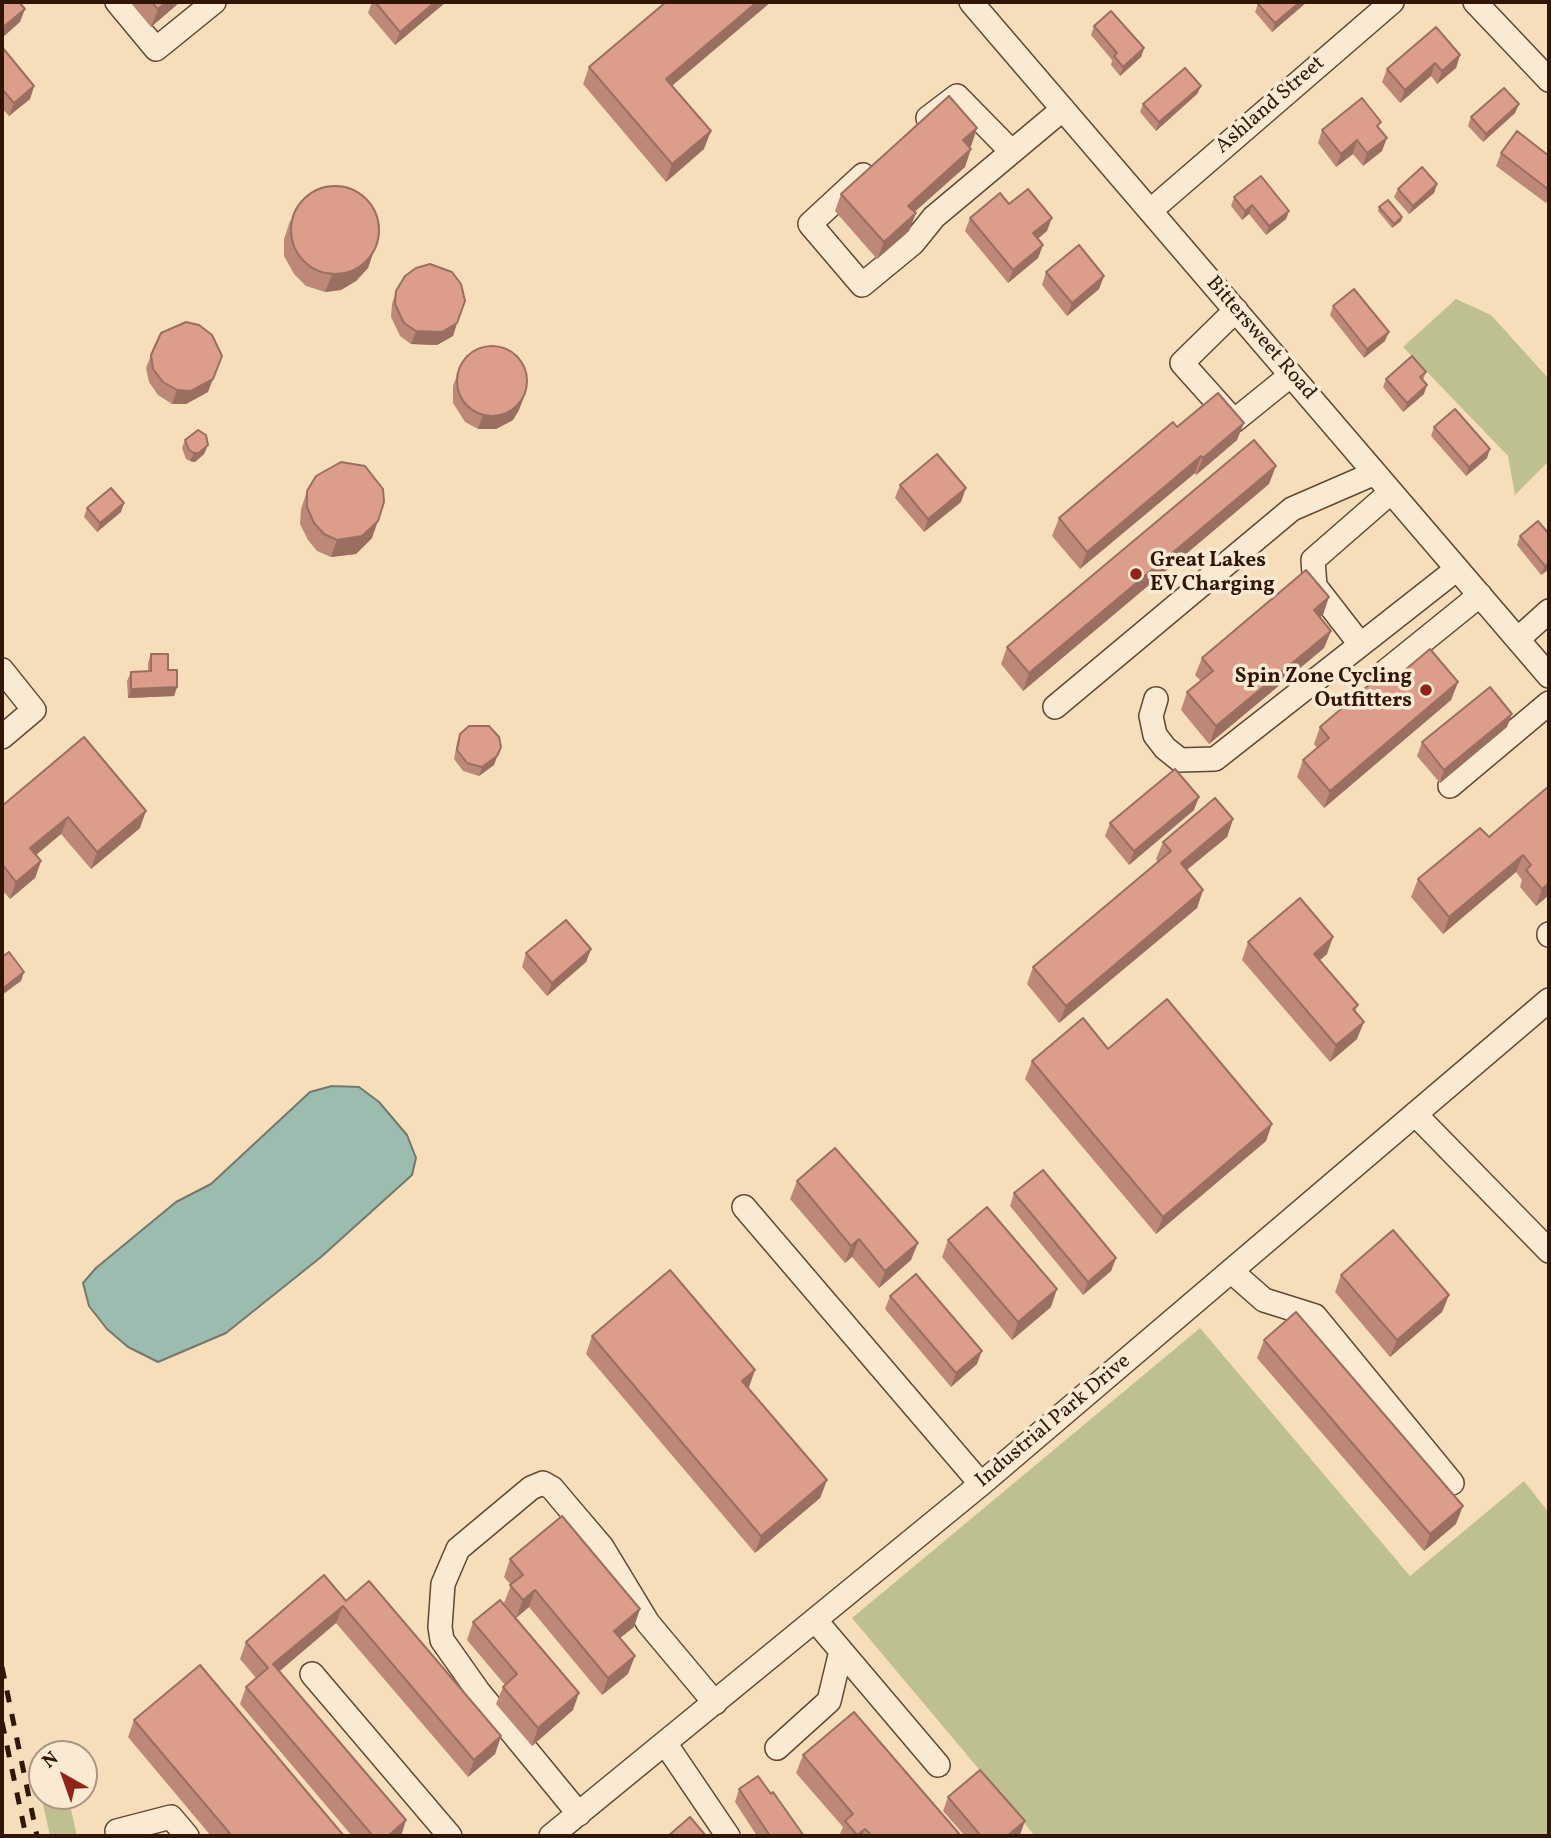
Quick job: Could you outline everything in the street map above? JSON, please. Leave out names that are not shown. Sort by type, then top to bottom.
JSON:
[{"type":"street","points":[[117,2],[156,49],[214,2]]},
{"type":"street","name":"Bittersweet Road","points":[[971,2],[1549,676]]},
{"type":"street","name":"Ashland Street","points":[[1150,211],[1392,2]]},
{"type":"street","points":[[1475,2],[1549,80]]},
{"type":"street","points":[[914,130],[957,96],[1011,151]]},
{"type":"street","points":[[883,158],[810,224],[862,285],[913,243],[934,217],[1063,109]]},
{"type":"street","points":[[1236,310],[1182,363],[1234,421],[1291,375]]},
{"type":"street","points":[[1055,707],[1292,509],[1375,473]]},
{"type":"street","points":[[1360,644],[1315,586],[1313,560],[1391,492]]},
{"type":"street","points":[[1156,699],[1151,716],[1155,735],[1165,748],[1180,760],[1215,759],[1457,569]]},
{"type":"street","points":[[1386,671],[1480,595]]},
{"type":"street","points":[[1518,639],[1549,611]]},
{"type":"street","points":[[2,670],[34,709],[2,737]]},
{"type":"street","points":[[1450,786],[1549,703]]},
{"type":"street","name":"Industrial Park Drive","points":[[551,1836],[981,1484],[1549,1000]]},
{"type":"street","points":[[1415,1114],[1549,1251]]},
{"type":"street","points":[[744,1207],[981,1484]]},
{"type":"street","points":[[1231,1271],[1264,1300],[1315,1316],[1452,1483]]},
{"type":"street","points":[[579,1814],[478,1691],[442,1640],[440,1628],[443,1584],[458,1549],[531,1488],[542,1483],[552,1488],[602,1547],[648,1623],[715,1703]]},
{"type":"street","points":[[815,1620],[938,1765]]},
{"type":"street","points":[[777,1748],[829,1701],[841,1651]]},
{"type":"street","points":[[312,1674],[450,1836]]},
{"type":"street","points":[[665,1743],[728,1836]]},
{"type":"street","points":[[118,1836],[117,1831],[170,1817],[187,1836]]},
{"type":"green space","points":[[1456,299],[1491,315],[1549,379],[1549,461],[1515,495],[1508,456],[1403,347]]},
{"type":"green space","points":[[1200,1328],[1410,1576],[1524,1481],[1549,1513],[1549,1836],[1035,1836],[852,1618]]},
{"type":"green space","points":[[44,1810],[71,1810],[77,1836],[50,1836]]},
{"type":"shaded area","points":[[332,1086],[359,1087],[379,1102],[407,1135],[416,1158],[412,1175],[321,1257],[226,1333],[158,1362],[128,1347],[107,1329],[89,1306],[83,1283],[96,1268],[176,1202],[211,1184],[310,1092]]},
{"type":"building","points":[[2,2],[19,2],[25,9],[2,28]]},
{"type":"building","points":[[151,2],[166,2],[158,9]]},
{"type":"building","points":[[375,2],[435,2],[400,32]]},
{"type":"building","points":[[666,2],[757,2],[666,79],[711,131],[672,164],[589,67]]},
{"type":"building","points":[[1300,2],[1275,23],[1258,4]]},
{"type":"building","points":[[1111,11],[1144,48],[1123,67],[1114,56],[1117,53],[1094,26]]},
{"type":"building","points":[[1436,27],[1460,55],[1442,71],[1435,63],[1405,90],[1387,69]]},
{"type":"building","points":[[2,47],[34,86],[14,103],[2,89]]},
{"type":"building","points":[[1185,68],[1201,86],[1159,122],[1143,104]]},
{"type":"building","points":[[1504,88],[1519,104],[1486,134],[1471,117]]},
{"type":"building","points":[[949,96],[977,128],[963,140],[971,149],[908,206],[916,213],[884,242],[841,194]]},
{"type":"building","points":[[1362,98],[1381,122],[1377,126],[1387,138],[1367,153],[1357,140],[1341,154],[1322,130]]},
{"type":"building","points":[[1517,131],[1549,156],[1549,190],[1501,153]]},
{"type":"building","points":[[1422,167],[1437,184],[1413,206],[1398,189]]},
{"type":"building","points":[[1261,176],[1289,211],[1269,226],[1252,205],[1245,211],[1234,197]]},
{"type":"building","points":[[335,186],[352,189],[366,199],[376,213],[379,230],[376,247],[366,261],[352,271],[335,274],[318,271],[304,261],[294,247],[291,230],[294,213],[304,199],[318,189]]},
{"type":"building","points":[[1028,189],[1052,218],[1033,233],[1043,245],[1013,270],[970,218],[1000,193],[1009,204]]},
{"type":"building","points":[[1388,200],[1402,217],[1394,224],[1379,207]]},
{"type":"building","points":[[1079,245],[1104,276],[1072,303],[1046,272]]},
{"type":"building","points":[[430,264],[452,272],[461,284],[465,301],[457,323],[442,332],[416,331],[404,323],[395,304],[396,291],[405,276],[416,268]]},
{"type":"building","points":[[1354,289],[1389,332],[1367,349],[1333,306]]},
{"type":"building","points":[[186,322],[199,325],[212,335],[222,356],[213,379],[191,391],[177,390],[163,382],[153,369],[151,355],[161,333]]},
{"type":"building","points":[[492,346],[517,356],[527,381],[517,406],[492,416],[467,406],[457,381],[467,356]]},
{"type":"building","points":[[1412,356],[1426,372],[1420,377],[1427,385],[1407,403],[1386,379]]},
{"type":"building","points":[[1218,393],[1244,423],[1087,552],[1059,518],[1173,422],[1177,427]]},
{"type":"building","points":[[1455,409],[1490,449],[1469,467],[1434,427]]},
{"type":"building","points":[[198,430],[206,435],[208,445],[199,453],[194,453],[189,450],[185,440]]},
{"type":"building","points":[[1254,440],[1276,466],[1029,673],[1007,647]]},
{"type":"building","points":[[937,454],[966,488],[928,519],[900,485]]},
{"type":"building","points":[[341,462],[365,466],[383,489],[384,502],[378,521],[362,536],[337,540],[324,534],[314,523],[307,507],[307,491],[316,476]]},
{"type":"building","points":[[111,488],[124,503],[100,523],[87,508]]},
{"type":"building","points":[[1538,521],[1549,532],[1549,563],[1545,566],[1520,536]]},
{"type":"building","points":[[1306,570],[1329,597],[1314,610],[1331,631],[1216,726],[1187,692],[1213,671],[1202,658]]},
{"type":"building","points":[[1430,649],[1458,682],[1330,791],[1303,760],[1329,738],[1320,727],[1384,672],[1392,681]]},
{"type":"building","points":[[151,654],[168,654],[168,670],[177,670],[177,687],[131,689],[131,672],[151,671]]},
{"type":"building","points":[[1490,687],[1512,714],[1444,770],[1422,742]]},
{"type":"building","points":[[469,726],[489,726],[499,737],[501,747],[497,756],[482,767],[467,763],[457,750],[460,734]]},
{"type":"building","points":[[84,737],[146,811],[97,852],[68,817],[30,848],[41,861],[16,882],[2,864],[2,806]]},
{"type":"building","points":[[1175,769],[1199,797],[1134,851],[1110,823]]},
{"type":"building","points":[[1549,786],[1549,883],[1542,889],[1526,870],[1531,865],[1523,855],[1449,917],[1418,879],[1480,828],[1489,837]]},
{"type":"building","points":[[1215,798],[1233,819],[1181,863],[1203,890],[1066,1006],[1033,967],[1171,851],[1163,842]]},
{"type":"building","points":[[1300,898],[1333,937],[1314,954],[1358,1005],[1353,1009],[1364,1022],[1336,1045],[1248,942]]},
{"type":"building","points":[[566,920],[591,949],[552,983],[526,953]]},
{"type":"building","points":[[9,952],[24,972],[2,989],[2,957]]},
{"type":"building","points":[[1167,999],[1272,1124],[1163,1217],[1032,1061],[1083,1018],[1108,1049]]},
{"type":"building","points":[[835,1148],[918,1243],[885,1271],[859,1239],[851,1246],[797,1181]]},
{"type":"building","points":[[1043,1170],[1116,1258],[1088,1282],[1014,1193]]},
{"type":"building","points":[[987,1207],[1057,1289],[1018,1322],[948,1240]]},
{"type":"building","points":[[1393,1230],[1449,1295],[1397,1340],[1341,1275]]},
{"type":"building","points":[[670,1270],[755,1370],[742,1381],[827,1480],[761,1536],[592,1336]]},
{"type":"building","points":[[916,1274],[982,1351],[956,1373],[890,1296]]},
{"type":"building","points":[[1296,1312],[1463,1506],[1430,1534],[1264,1340]]},
{"type":"building","points":[[562,1516],[640,1609],[614,1631],[635,1656],[608,1678],[535,1590],[523,1600],[510,1585],[523,1575],[510,1559]]},
{"type":"building","points":[[324,1575],[346,1601],[369,1581],[501,1736],[474,1760],[343,1606],[273,1664],[406,1820],[388,1836],[373,1836],[246,1687],[268,1668],[246,1642]]},
{"type":"building","points":[[500,1600],[579,1693],[538,1728],[503,1687],[517,1674],[473,1622]]},
{"type":"building","points":[[200,1665],[344,1836],[232,1836],[134,1720]]},
{"type":"building","points":[[854,1712],[961,1836],[872,1836],[865,1829],[857,1835],[845,1821],[853,1814],[803,1755]]},
{"type":"building","points":[[980,1770],[1025,1821],[1007,1836],[981,1836],[948,1797]]},
{"type":"building","points":[[758,1776],[771,1794],[773,1792],[804,1836],[770,1836],[739,1789]]},
{"type":"building","points":[[690,1817],[706,1836],[668,1836]]},
{"type":"railway","points":[[2,1667],[37,1836]]},
{"type":"railway","points":[[2,1722],[26,1836]]},
{"type":"place","name":"Great Lakes EV Charging","points":[[1136,574]]},
{"type":"place","name":"Spin Zone Cycling Outfitters","points":[[1426,690]]}]
